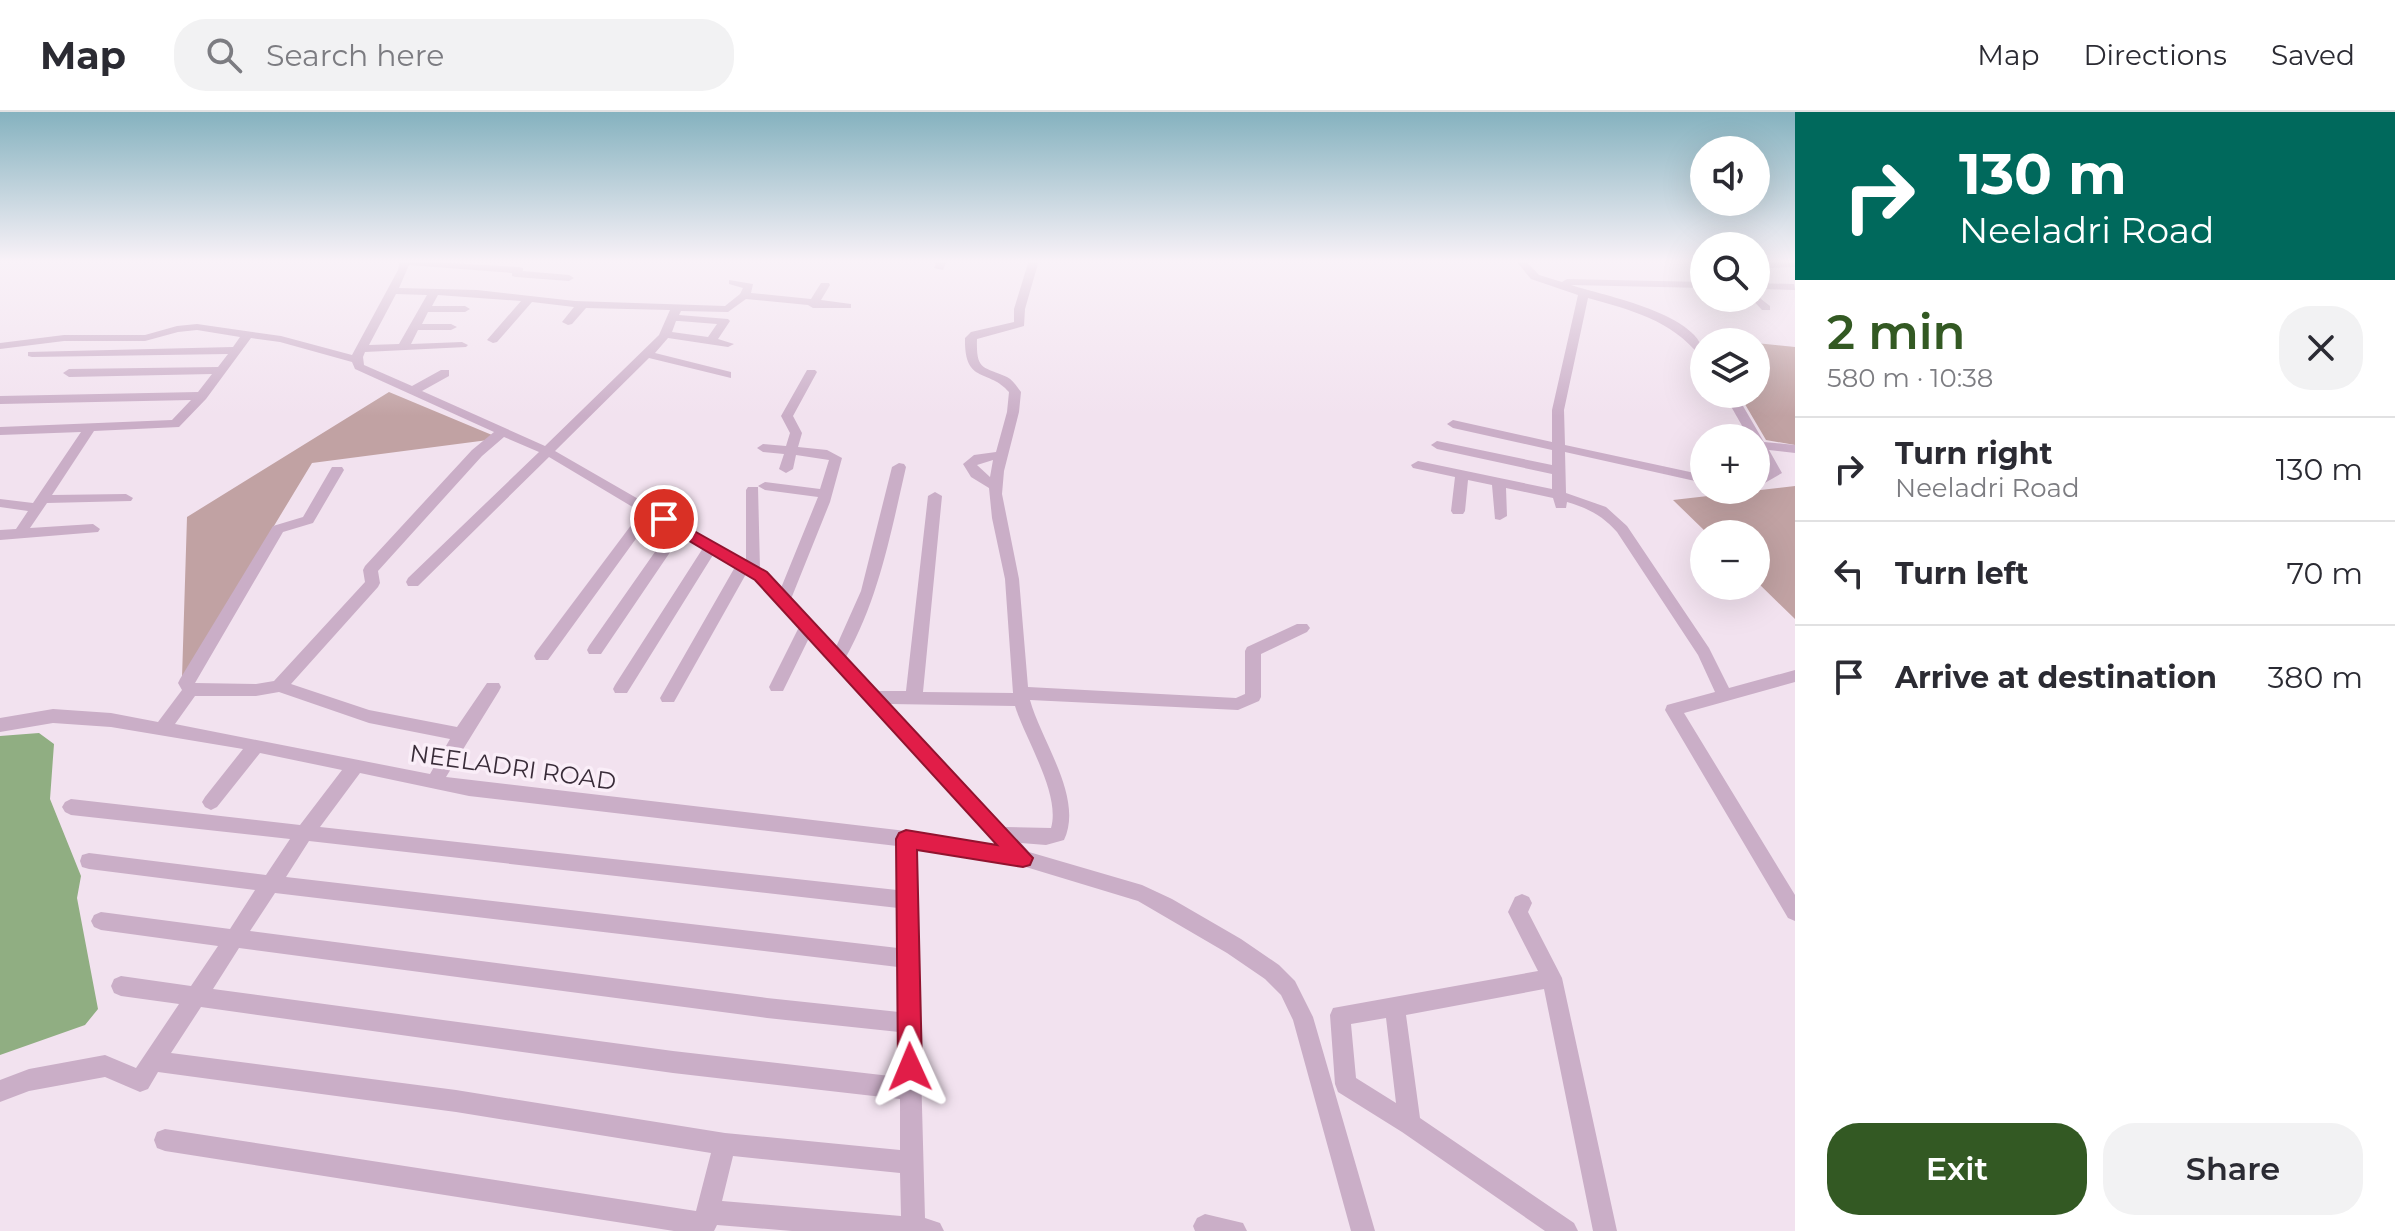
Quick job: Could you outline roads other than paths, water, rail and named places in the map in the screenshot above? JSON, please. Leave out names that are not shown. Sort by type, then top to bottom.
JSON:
[{"type":"street","points":[[381,312],[359,355],[364,370],[547,451],[748,568],[783,600],[1023,858]]},
{"type":"street","points":[[403,347],[423,312]]},
{"type":"street","points":[[501,319],[511,312]]},
{"type":"street","points":[[493,340],[518,312]]},
{"type":"street","points":[[568,322],[576,312]]},
{"type":"street","points":[[635,321],[639,312]]},
{"type":"street","points":[[413,582],[647,354],[665,334],[675,312]]},
{"type":"street","points":[[676,312],[724,321],[712,340]]},
{"type":"street","points":[[999,834],[1058,834],[1063,820],[1054,783],[1029,725],[1022,696],[1012,578],[995,486],[1015,392],[1005,380],[987,374],[971,362],[971,338],[981,331],[1017,327],[1020,324],[1018,312]]},
{"type":"street","points":[[1560,500],[1558,410],[1580,312]]},
{"type":"street","points":[[1640,312],[1672,323],[1690,335]]},
{"type":"street","points":[[0,346],[64,338],[145,338],[187,327],[248,334],[359,355],[403,347],[462,345]]},
{"type":"street","points":[[415,327],[451,327]]},
{"type":"street","points":[[0,431],[175,424],[202,396],[248,334]]},
{"type":"street","points":[[665,334],[728,344]]},
{"type":"street","points":[[32,354],[237,350]]},
{"type":"street","points":[[114,373],[130,353]]},
{"type":"street","points":[[647,354],[727,375]]},
{"type":"street","points":[[69,373],[222,370]]},
{"type":"street","points":[[786,469],[796,433],[787,416],[811,372]]},
{"type":"street","points":[[411,392],[445,373]]},
{"type":"street","points":[[0,400],[202,396]]},
{"type":"street","points":[[1453,424],[1690,476]]},
{"type":"street","points":[[21,532],[90,427]]},
{"type":"street","points":[[279,686],[373,583],[370,570],[477,453],[502,432]]},
{"type":"street","points":[[1437,445],[1559,471]]},
{"type":"street","points":[[1770,446],[1795,449]]},
{"type":"street","points":[[763,448],[827,454],[836,458],[783,600]]},
{"type":"street","points":[[995,486],[976,474],[970,464],[979,458],[1000,455]]},
{"type":"street","points":[[1418,465],[1602,510],[1617,522],[1660,589],[1695,633],[1715,669],[1724,695]]},
{"type":"street","points":[[837,659],[853,635],[864,601],[899,467]]},
{"type":"street","points":[[191,690],[186,683],[278,529],[308,520],[337,470]]},
{"type":"street","points":[[1458,511],[1462,474]]},
{"type":"street","points":[[1499,483],[1500,516]]},
{"type":"street","points":[[668,698],[748,568],[759,488],[825,494]]},
{"type":"street","points":[[914,697],[935,496]]},
{"type":"street","points":[[0,503],[126,498]]},
{"type":"street","points":[[542,656],[650,510]]},
{"type":"street","points":[[595,650],[679,528]]},
{"type":"street","points":[[0,535],[93,529]]},
{"type":"street","points":[[621,689],[711,547]]},
{"type":"street","points":[[777,687],[807,626]]},
{"type":"street","points":[[872,697],[1022,696],[1238,704],[1253,697],[1253,651],[1302,628]]},
{"type":"street","points":[[1795,676],[1673,710],[1795,912]]},
{"type":"street","points":[[191,690],[256,690],[279,686],[369,716],[461,735]]},
{"type":"street","points":[[434,783],[493,687]]},
{"type":"street","points":[[163,728],[191,690]]},
{"type":"street","name":"NEELADRI ROAD","points":[[0,725],[62,716],[163,728],[434,783],[906,839],[1023,858],[1150,898],[1260,962],[1281,980],[1298,1005],[1363,1231]]},
{"type":"street","points":[[211,802],[256,745]]},
{"type":"street","points":[[0,1091],[29,1080],[105,1066],[140,1081],[303,835],[356,765]]},
{"type":"street","points":[[71,807],[908,900]]},
{"type":"street","points":[[165,1140],[705,1222],[919,1230],[911,1163],[906,839]]},
{"type":"street","points":[[89,861],[908,959]]},
{"type":"street","points":[[1522,903],[1518,912],[1552,978],[1605,1231]]},
{"type":"street","points":[[101,921],[767,1008],[909,1023]]},
{"type":"street","points":[[1346,1084],[1340,1015],[1552,978]]},
{"type":"street","points":[[121,986],[657,1060],[910,1089]]},
{"type":"street","points":[[1395,1007],[1410,1124]]},
{"type":"street","points":[[153,1061],[456,1101],[620,1130],[911,1163]]},
{"type":"street","points":[[1317,1071],[1329,1071],[1566,1231]]},
{"type":"street","points":[[705,1222],[725,1144]]},
{"type":"street","points":[[1205,1226],[1235,1231]]}]
